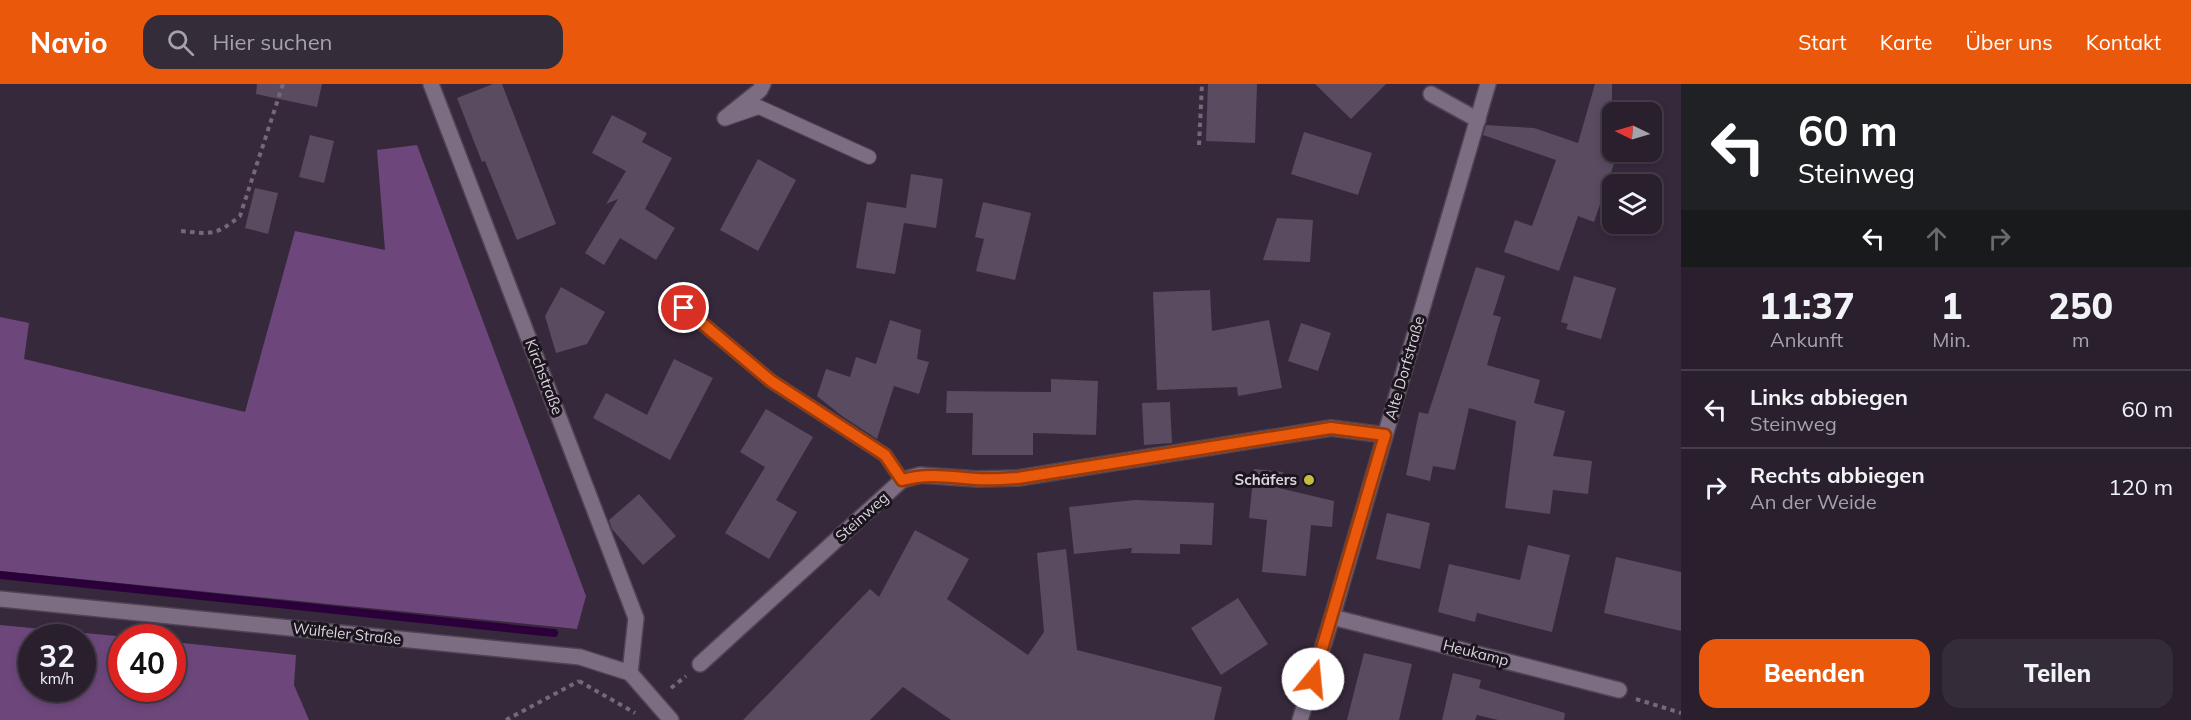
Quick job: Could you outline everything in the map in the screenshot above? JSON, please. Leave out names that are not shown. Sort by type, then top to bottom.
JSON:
[{"type":"street","name":"Kirchstraße","points":[[431,84],[636,618],[630,673]]},
{"type":"street","points":[[725,118],[760,90],[763,84]]},
{"type":"street","name":"Alte Dorfstraße","points":[[1300,720],[1488,84]]},
{"type":"street","points":[[1431,94],[1478,120]]},
{"type":"street","name":"Steinweg","points":[[700,664],[902,480],[920,475],[978,479],[1018,478],[1331,428],[1385,435]]},
{"type":"street","name":"Wülfeler Straße","points":[[0,599],[580,657],[630,673],[671,720]]},
{"type":"street","name":"Heukamp","points":[[1332,617],[1619,690]]},
{"type":"lane","points":[[725,118],[759,107],[869,157]]},
{"type":"lane","points":[[684,308],[771,381],[885,455],[902,480]]},
{"type":"path","points":[[181,231],[209,233],[224,230],[240,216],[283,84]]},
{"type":"path","points":[[1199,145],[1202,84]]},
{"type":"path","points":[[656,701],[700,664]]},
{"type":"path","points":[[567,680],[579,681],[637,714]]},
{"type":"path","points":[[506,720],[579,681]]},
{"type":"path","points":[[1619,690],[1642,703],[1681,713]]},
{"type":"shaded area","points":[[417,145],[586,596],[577,629],[0,571],[0,317],[29,323],[24,359],[245,412],[295,231],[385,250],[377,150]]},
{"type":"shaded area","points":[[0,625],[18,627],[18,702],[96,702],[96,634],[108,635],[108,702],[186,702],[186,643],[296,655],[294,685],[309,720],[0,720]]},
{"type":"building","points":[[257,84],[322,84],[317,107],[256,94]]},
{"type":"building","points":[[493,84],[502,84],[556,224],[517,240],[485,161],[482,162],[457,98]]},
{"type":"building","points":[[1208,84],[1257,84],[1255,143],[1206,141]]},
{"type":"building","points":[[1315,84],[1386,84],[1351,119]]},
{"type":"building","points":[[1595,84],[1612,84],[1612,102],[1602,102],[1602,162],[1615,162],[1610,174],[1602,174],[1602,199],[1594,222],[1578,216],[1559,271],[1504,252],[1515,220],[1532,226],[1556,160],[1483,135],[1486,125],[1534,128],[1578,143]]},
{"type":"building","points":[[612,115],[647,133],[642,142],[672,158],[645,209],[675,228],[656,260],[620,238],[604,265],[585,253],[618,199],[606,204],[626,171],[592,153]]},
{"type":"building","points":[[1304,132],[1372,153],[1358,195],[1291,174]]},
{"type":"building","points":[[310,135],[334,141],[324,183],[299,177]]},
{"type":"building","points":[[758,159],[796,180],[758,251],[720,230]]},
{"type":"building","points":[[911,174],[943,179],[936,228],[904,223],[895,274],[856,268],[867,202],[906,208]]},
{"type":"building","points":[[255,188],[278,193],[268,234],[245,228]]},
{"type":"building","points":[[983,202],[1031,213],[1015,280],[976,271],[984,239],[975,237]]},
{"type":"building","points":[[1277,218],[1313,220],[1310,262],[1263,260]]},
{"type":"building","points":[[1476,267],[1505,276],[1493,315],[1501,317],[1487,365],[1540,380],[1534,403],[1565,411],[1553,456],[1592,461],[1588,494],[1553,490],[1550,514],[1505,508],[1516,421],[1469,408],[1455,470],[1433,466],[1430,481],[1406,475],[1419,412],[1428,414]]},
{"type":"building","points":[[1574,276],[1616,288],[1601,339],[1566,329],[1568,324],[1561,322]]},
{"type":"building","points":[[561,287],[605,312],[587,344],[556,353],[545,316]]},
{"type":"building","points":[[1210,290],[1212,331],[1269,320],[1282,388],[1238,396],[1237,387],[1157,390],[1153,292]]},
{"type":"building","points":[[890,320],[921,330],[917,359],[929,362],[919,394],[894,386],[877,439],[817,396],[826,369],[850,377],[856,357],[876,364]]},
{"type":"building","points":[[1301,323],[1331,333],[1318,371],[1288,361]]},
{"type":"building","points":[[674,359],[713,378],[670,460],[593,418],[606,393],[647,415]]},
{"type":"building","points":[[1051,379],[1098,381],[1096,435],[1033,433],[1033,455],[972,455],[973,413],[946,413],[947,391],[1051,392]]},
{"type":"building","points":[[1170,402],[1172,443],[1144,445],[1142,403]]},
{"type":"building","points":[[766,409],[813,437],[776,500],[797,512],[769,559],[725,533],[765,467],[740,452]]},
{"type":"building","points":[[1254,469],[1283,472],[1279,488],[1334,501],[1332,527],[1311,525],[1306,576],[1262,572],[1267,520],[1249,518]]},
{"type":"building","points":[[639,494],[676,536],[643,565],[612,529],[609,520]]},
{"type":"building","points":[[1135,500],[1214,503],[1212,545],[1180,544],[1180,554],[1131,553],[1132,548],[1074,554],[1069,507]]},
{"type":"building","points":[[1387,513],[1430,523],[1420,569],[1376,559]]},
{"type":"building","points":[[915,530],[969,559],[947,599],[1028,655],[1044,632],[1037,553],[1066,549],[1077,650],[1222,687],[1214,720],[951,720],[903,687],[870,720],[743,720],[870,589],[879,597]]},
{"type":"building","points":[[1528,545],[1570,555],[1552,632],[1477,613],[1475,622],[1438,612],[1449,564],[1520,580]]},
{"type":"building","points":[[1616,557],[1681,572],[1681,631],[1604,613]]},
{"type":"building","points":[[1238,598],[1268,644],[1221,675],[1191,628]]},
{"type":"building","points":[[1364,653],[1412,664],[1399,720],[1347,720]]},
{"type":"building","points":[[1453,673],[1481,680],[1479,688],[1565,713],[1564,720],[1498,720],[1477,715],[1475,720],[1442,720]]},
{"type":"waterway","points":[[0,575],[554,633]]},
{"type":"place","name":"Schäfers","points":[[1309,480]]},
{"type":"route","points":[[684,308],[771,381],[885,455],[902,480],[920,475],[978,479],[1018,478],[1331,428],[1385,435],[1313,679]]}]
